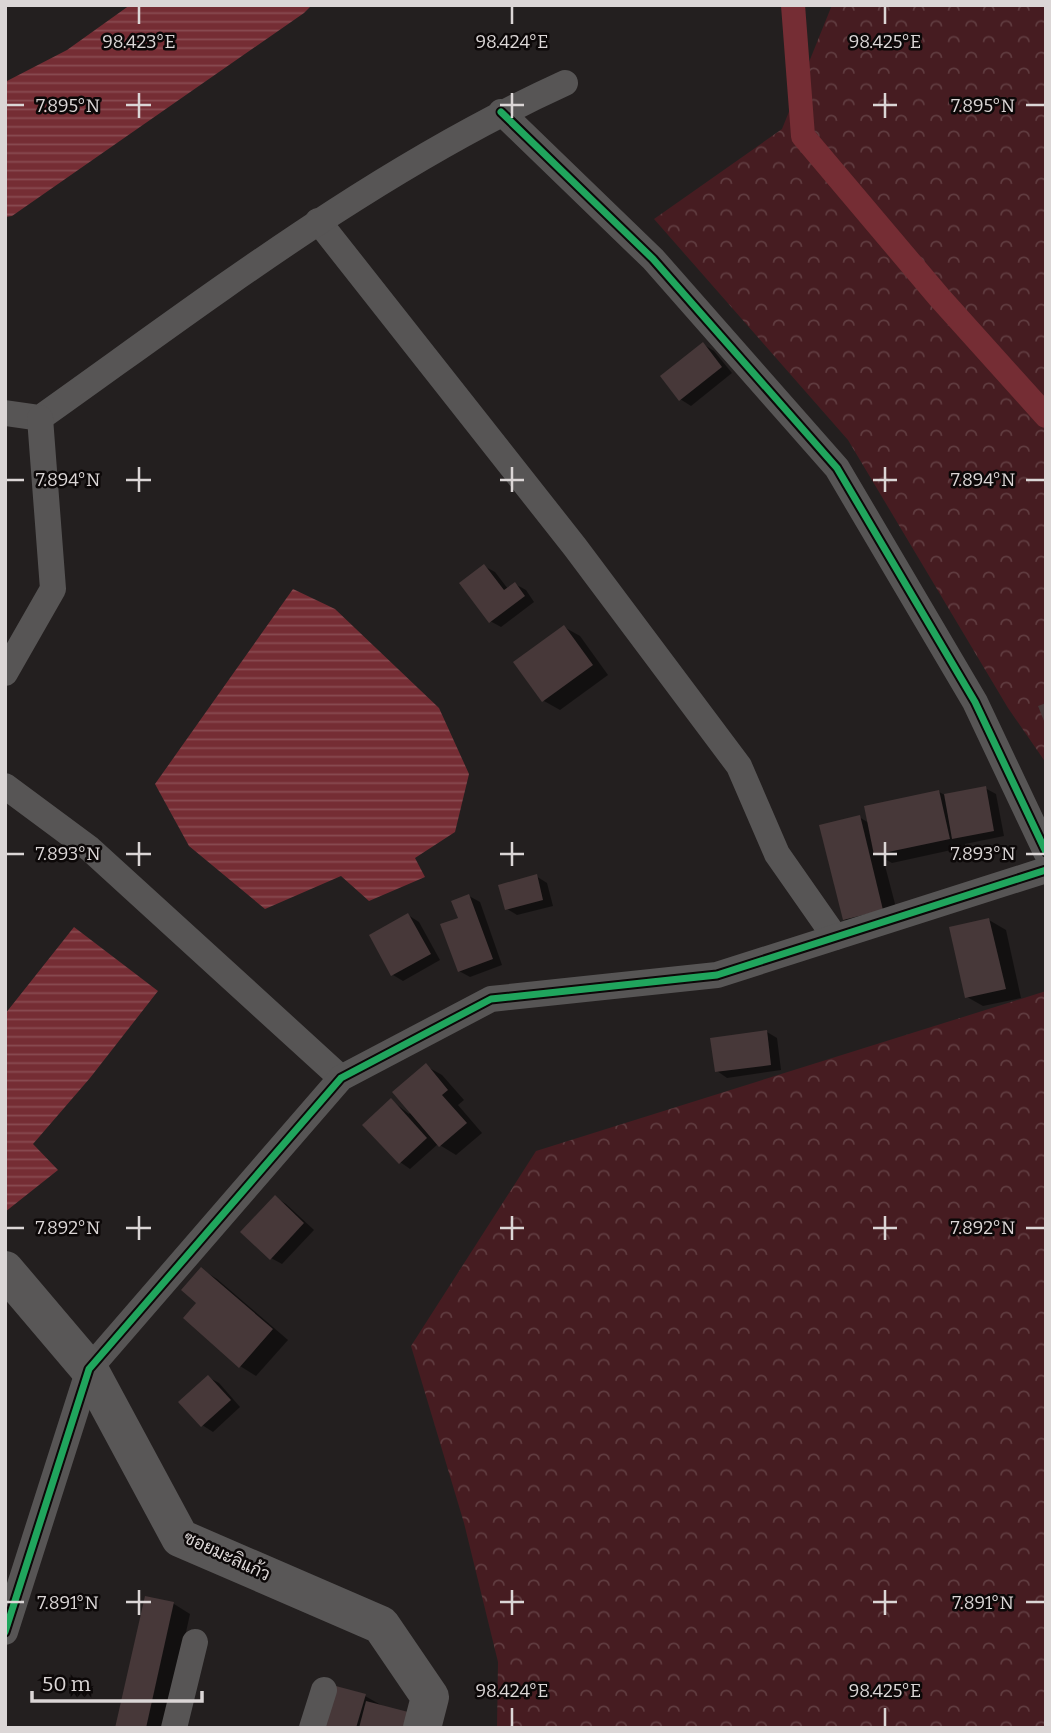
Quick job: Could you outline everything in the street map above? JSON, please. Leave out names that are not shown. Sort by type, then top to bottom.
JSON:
[{"type":"street","points":[[5,413],[40,418],[318,221],[501,112],[565,83]]},
{"type":"street","points":[[501,112],[653,259],[837,468],[975,702],[1046,852]]},
{"type":"street","points":[[318,221],[575,547],[739,766],[777,853],[835,937]]},
{"type":"street","points":[[5,673],[53,589],[40,418]]},
{"type":"street","points":[[5,786],[90,849],[341,1078]]},
{"type":"street","points":[[5,1632],[89,1368],[341,1078],[491,999],[717,975],[1046,870]]},
{"type":"street","name":"ซอยมะลิแก้ว","points":[[5,1270],[89,1368],[180,1538],[381,1625],[430,1697],[422,1728]]},
{"type":"street","points":[[174,1728],[195,1642]]},
{"type":"street","points":[[312,1728],[324,1690]]},
{"type":"green space","points":[[832,5],[1046,5],[1046,763],[1008,708],[848,440],[654,219],[782,129]]},
{"type":"green space","points":[[1046,991],[1046,1728],[497,1728],[498,1662],[464,1523],[411,1346],[536,1151]]},
{"type":"shaded area","points":[[130,5],[312,5],[12,216],[5,217],[5,82],[67,50]]},
{"type":"shaded area","points":[[293,589],[335,609],[439,708],[469,774],[455,832],[415,858],[425,877],[369,901],[341,876],[265,909],[189,846],[155,784]]},
{"type":"shaded area","points":[[74,927],[158,991],[90,1078],[33,1144],[58,1170],[5,1212],[5,1014]]},
{"type":"building","points":[[703,342],[722,367],[679,401],[660,376]]},
{"type":"building","points":[[484,564],[504,590],[515,582],[525,596],[489,623],[459,583]]},
{"type":"building","points":[[564,625],[593,665],[542,702],[513,662]]},
{"type":"building","points":[[1046,703],[1046,726],[1038,706]]},
{"type":"building","points":[[986,786],[994,831],[952,839],[944,794]]},
{"type":"building","points":[[939,790],[950,839],[874,855],[864,806]]},
{"type":"building","points":[[860,815],[883,910],[843,920],[819,825]]},
{"type":"building","points":[[537,874],[543,900],[505,910],[498,885]]},
{"type":"building","points":[[469,894],[493,959],[458,972],[440,924],[458,918],[451,901]]},
{"type":"building","points":[[408,913],[431,954],[391,976],[369,935]]},
{"type":"building","points":[[989,918],[1006,989],[965,998],[949,927]]},
{"type":"building","points":[[767,1030],[771,1065],[715,1072],[710,1038]]},
{"type":"building","points":[[426,1063],[448,1090],[442,1095],[467,1123],[439,1147],[392,1092]]},
{"type":"building","points":[[391,1098],[427,1138],[399,1164],[362,1125]]},
{"type":"building","points":[[275,1195],[304,1223],[270,1260],[240,1232]]},
{"type":"building","points":[[201,1267],[273,1329],[239,1368],[183,1318],[196,1303],[181,1290]]},
{"type":"building","points":[[208,1375],[231,1400],[201,1427],[178,1402]]},
{"type":"building","points":[[145,1596],[174,1602],[146,1728],[115,1728]]},
{"type":"building","points":[[332,1685],[366,1694],[356,1728],[319,1728]]},
{"type":"building","points":[[366,1701],[412,1713],[408,1728],[359,1728]]},
{"type":"waterway","points":[[793,5],[803,136],[939,297],[1046,416]]},
{"type":"cycle path","points":[[501,112],[653,259],[837,468],[975,702],[1046,852]]},
{"type":"cycle path","points":[[5,1632],[89,1369],[341,1078],[491,999],[717,975],[1046,870]]}]
